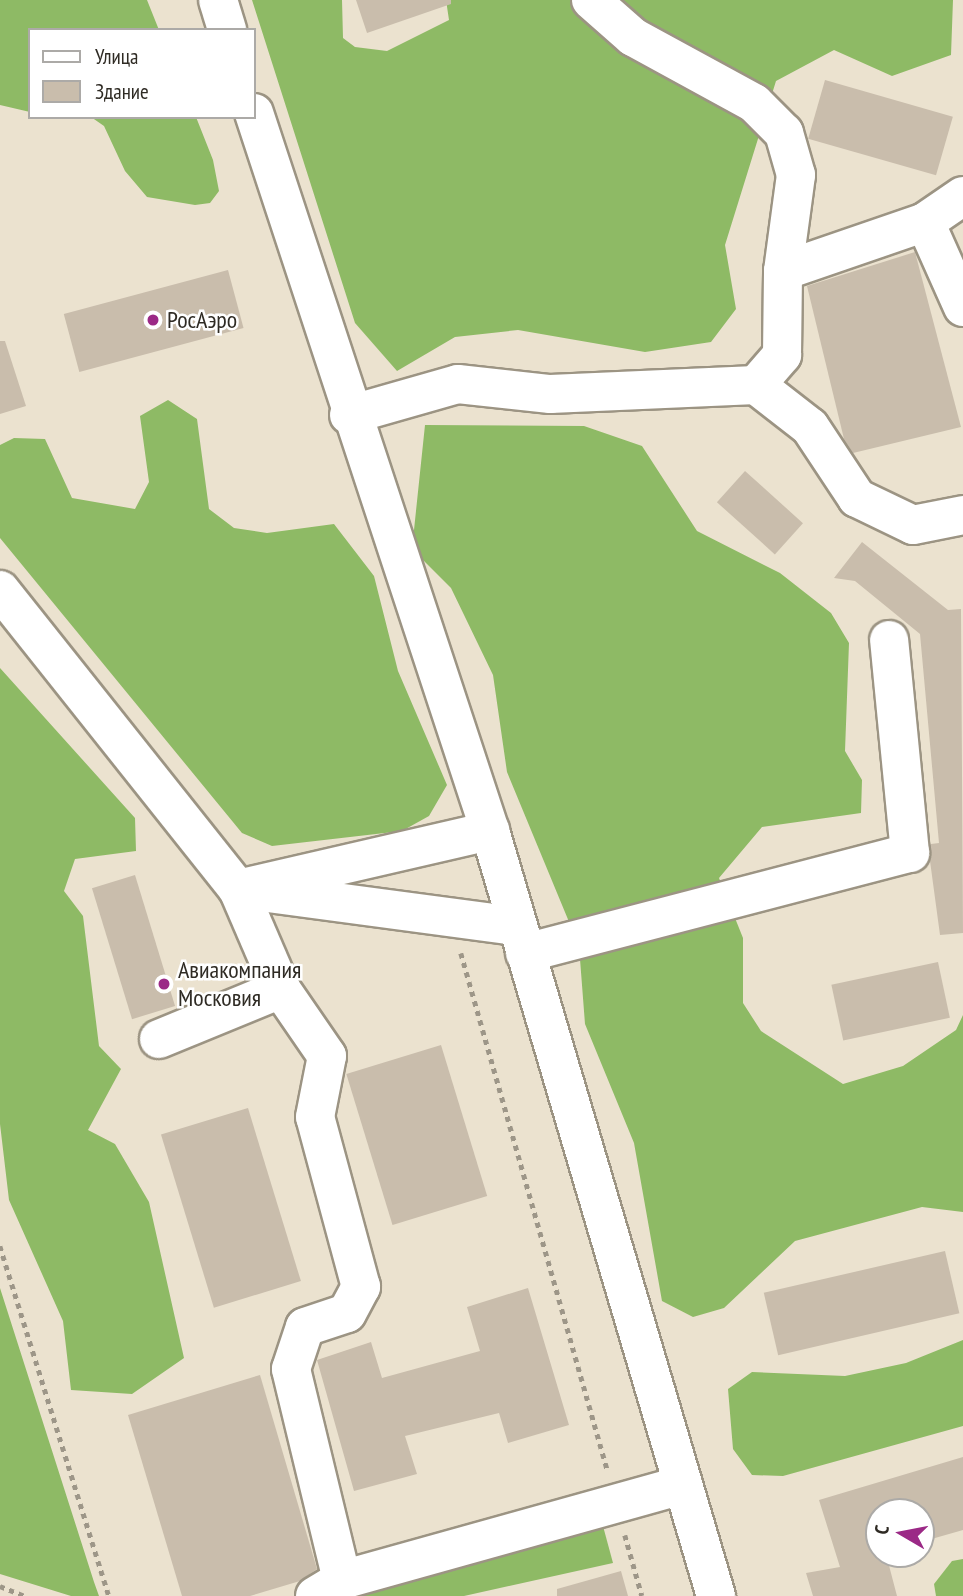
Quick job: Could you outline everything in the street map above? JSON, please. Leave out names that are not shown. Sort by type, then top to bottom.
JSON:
[{"type":"lane","points":[[218,0],[226,28]]},
{"type":"lane","points":[[591,0],[633,37],[754,103],[784,133],[796,175],[783,271],[782,355],[756,385]]},
{"type":"lane","points":[[256,119],[349,415],[490,831],[716,1596]]},
{"type":"lane","points":[[783,271],[925,222],[963,196]]},
{"type":"lane","points":[[925,222],[963,307]]},
{"type":"lane","points":[[349,415],[458,384],[550,394],[756,385],[810,427],[858,498],[913,525],[963,515]]},
{"type":"lane","points":[[0,590],[238,889],[281,989],[327,1056],[315,1116],[361,1287],[347,1313],[304,1327],[290,1369],[329,1588],[616,1502],[683,1485]]},
{"type":"lane","points":[[238,889],[521,940],[910,853],[889,640]]},
{"type":"lane","points":[[238,889],[490,831]]},
{"type":"lane","points":[[159,1039],[281,989]]},
{"type":"path","points":[[450,951],[463,954],[642,1596]]},
{"type":"path","points":[[0,1246],[109,1596]]},
{"type":"path","points":[[0,1586],[25,1596]]},
{"type":"green space","points":[[0,0],[147,0],[158,28],[28,28],[28,112],[0,105]]},
{"type":"green space","points":[[252,0],[342,0],[343,38],[355,47],[387,51],[449,20],[446,0],[953,0],[951,55],[892,76],[834,50],[776,81],[725,245],[736,309],[711,342],[645,352],[518,330],[455,337],[397,371],[355,323]]},
{"type":"green space","points":[[94,119],[197,119],[213,160],[219,191],[210,203],[195,205],[147,197],[125,171],[104,126]]},
{"type":"green space","points":[[168,400],[197,419],[209,509],[234,528],[267,533],[334,524],[374,576],[398,671],[447,785],[429,816],[402,831],[272,846],[242,833],[0,538],[0,445],[14,438],[45,439],[72,498],[135,509],[149,482],[140,416]]},
{"type":"green space","points":[[425,425],[584,426],[642,446],[697,531],[780,573],[831,613],[849,643],[845,751],[862,780],[861,813],[762,827],[719,878],[743,938],[743,1003],[761,1031],[843,1084],[903,1066],[956,1030],[963,1015],[963,1212],[922,1207],[795,1241],[724,1308],[693,1317],[662,1301],[634,1143],[585,1024],[579,946],[507,772],[493,675],[451,588],[412,549]]},
{"type":"green space","points":[[0,668],[135,818],[136,851],[75,859],[64,891],[83,916],[99,1046],[121,1069],[88,1130],[115,1144],[149,1202],[184,1358],[132,1394],[71,1390],[63,1321],[9,1200],[0,1124]]},
{"type":"green space","points":[[0,1288],[99,1596],[71,1596],[0,1574]]},
{"type":"green space","points":[[963,1340],[963,1426],[783,1476],[752,1475],[733,1449],[728,1389],[752,1372],[845,1376],[906,1363]]},
{"type":"green space","points":[[600,1515],[613,1563],[464,1596],[337,1596]]},
{"type":"green space","points":[[963,1559],[963,1596],[936,1596],[934,1584],[952,1561]]},
{"type":"building","points":[[356,0],[451,0],[451,4],[367,33]]},
{"type":"building","points":[[825,80],[953,117],[936,175],[808,139]]},
{"type":"building","points":[[915,252],[961,427],[853,453],[844,439],[807,286]]},
{"type":"building","name":"РосАэро","points":[[228,270],[244,328],[79,372],[64,314]]},
{"type":"building","points":[[0,341],[5,341],[26,406],[0,414]]},
{"type":"building","points":[[745,471],[803,523],[775,554],[717,502]]},
{"type":"building","points":[[862,542],[948,610],[961,609],[963,933],[940,935],[930,861],[931,844],[939,843],[920,634],[855,581],[834,578]]},
{"type":"building","points":[[135,875],[175,1006],[132,1019],[92,888]]},
{"type":"building","points":[[938,962],[950,1018],[843,1040],[831,985]]},
{"type":"building","points":[[441,1045],[487,1196],[393,1225],[346,1074]]},
{"type":"building","points":[[248,1108],[301,1281],[214,1308],[161,1135]]},
{"type":"building","points":[[945,1251],[959,1313],[778,1355],[764,1293]]},
{"type":"building","points":[[528,1288],[569,1425],[508,1443],[499,1413],[405,1436],[417,1474],[354,1491],[317,1360],[371,1342],[382,1378],[480,1351],[467,1307]]},
{"type":"building","points":[[260,1375],[317,1569],[300,1581],[250,1596],[182,1596],[128,1415]]},
{"type":"building","points":[[963,1457],[963,1530],[935,1538],[935,1498],[865,1498],[865,1568],[890,1568],[897,1596],[813,1596],[806,1573],[840,1567],[819,1500]]},
{"type":"building","points":[[621,1571],[628,1596],[557,1596],[557,1589]]},
{"type":"place","name":"РосАэро","points":[[153,320]]},
{"type":"place","name":"Авиакомпания Московия","points":[[164,984]]}]
